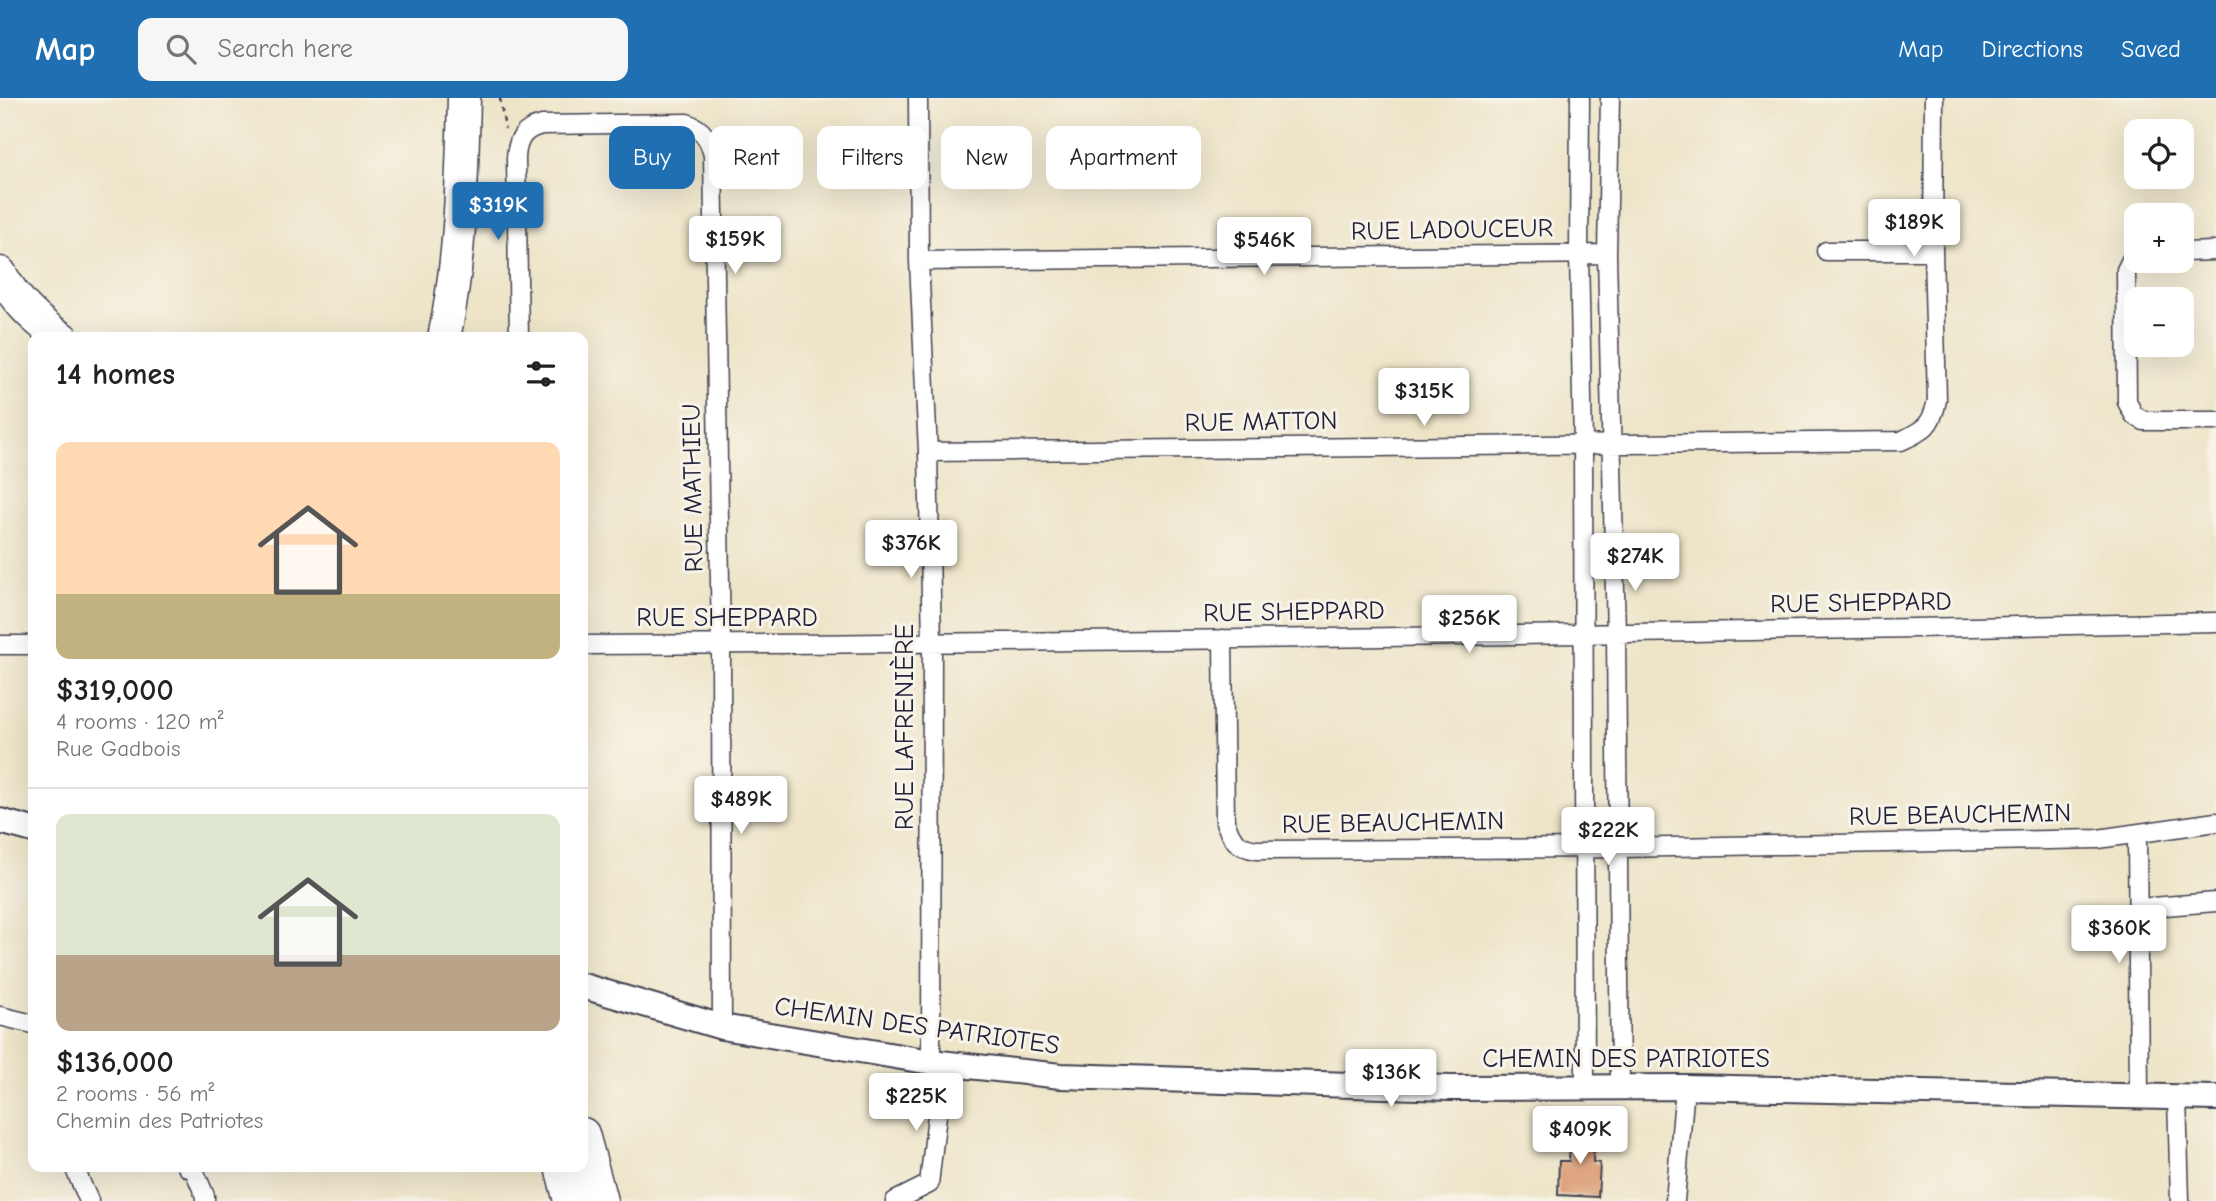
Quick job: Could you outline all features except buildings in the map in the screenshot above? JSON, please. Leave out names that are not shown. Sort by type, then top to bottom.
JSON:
[{"type":"highway","points":[[445,332],[460,232],[464,98]]},
{"type":"highway","points":[[0,272],[11,291],[31,315],[54,332]]},
{"type":"highway","points":[[588,1153],[601,1201]]},
{"type":"highway","points":[[562,1172],[570,1201]]},
{"type":"street","name":"RUE LAFRENIÈRE","points":[[918,98],[919,261],[929,452],[937,1063],[929,1193]]},
{"type":"street","points":[[1580,98],[1579,254],[1586,847],[1585,1088]]},
{"type":"street","points":[[1610,98],[1607,254],[1616,634],[1620,1088]]},
{"type":"street","points":[[1826,251],[1933,251],[1934,98]]},
{"type":"street","name":"RUE MATHIEU","points":[[519,332],[516,146],[526,131],[542,125],[687,123],[703,132],[713,155],[722,645],[722,1027]]},
{"type":"street","name":"RUE MATTON","points":[[929,452],[1901,441],[1926,428],[1934,414],[1937,400],[1933,251]]},
{"type":"street","points":[[2194,252],[2216,251]]},
{"type":"street","name":"RUE LADOUCEUR","points":[[919,261],[1607,254]]},
{"type":"street","points":[[2126,273],[2127,402],[2134,415],[2144,421],[2216,421]]},
{"type":"street","name":"RUE SHEPPARD","points":[[588,645],[932,644],[2216,622]]},
{"type":"street","name":"RUE BEAUCHEMIN","points":[[1223,639],[1224,822],[1231,837],[1243,848],[1618,848],[2098,839],[2216,822]]},
{"type":"street","points":[[0,645],[28,645]]},
{"type":"street","points":[[0,821],[28,829]]},
{"type":"street","points":[[2137,834],[2139,1096]]},
{"type":"street","points":[[2138,908],[2216,902]]},
{"type":"street","name":"CHEMIN DES PATRIOTES","points":[[588,987],[722,1027],[937,1063],[1061,1076],[1451,1088],[1685,1087],[2216,1098]]},
{"type":"street","points":[[0,1016],[28,1023]]},
{"type":"street","points":[[1675,1201],[1685,1087]]},
{"type":"street","points":[[2178,1097],[2180,1201]]},
{"type":"street","points":[[76,1172],[89,1201]]},
{"type":"street","points":[[195,1172],[205,1201]]},
{"type":"street","points":[[895,1201],[929,1193]]},
{"type":"path","points":[[500,98],[507,138]]}]
